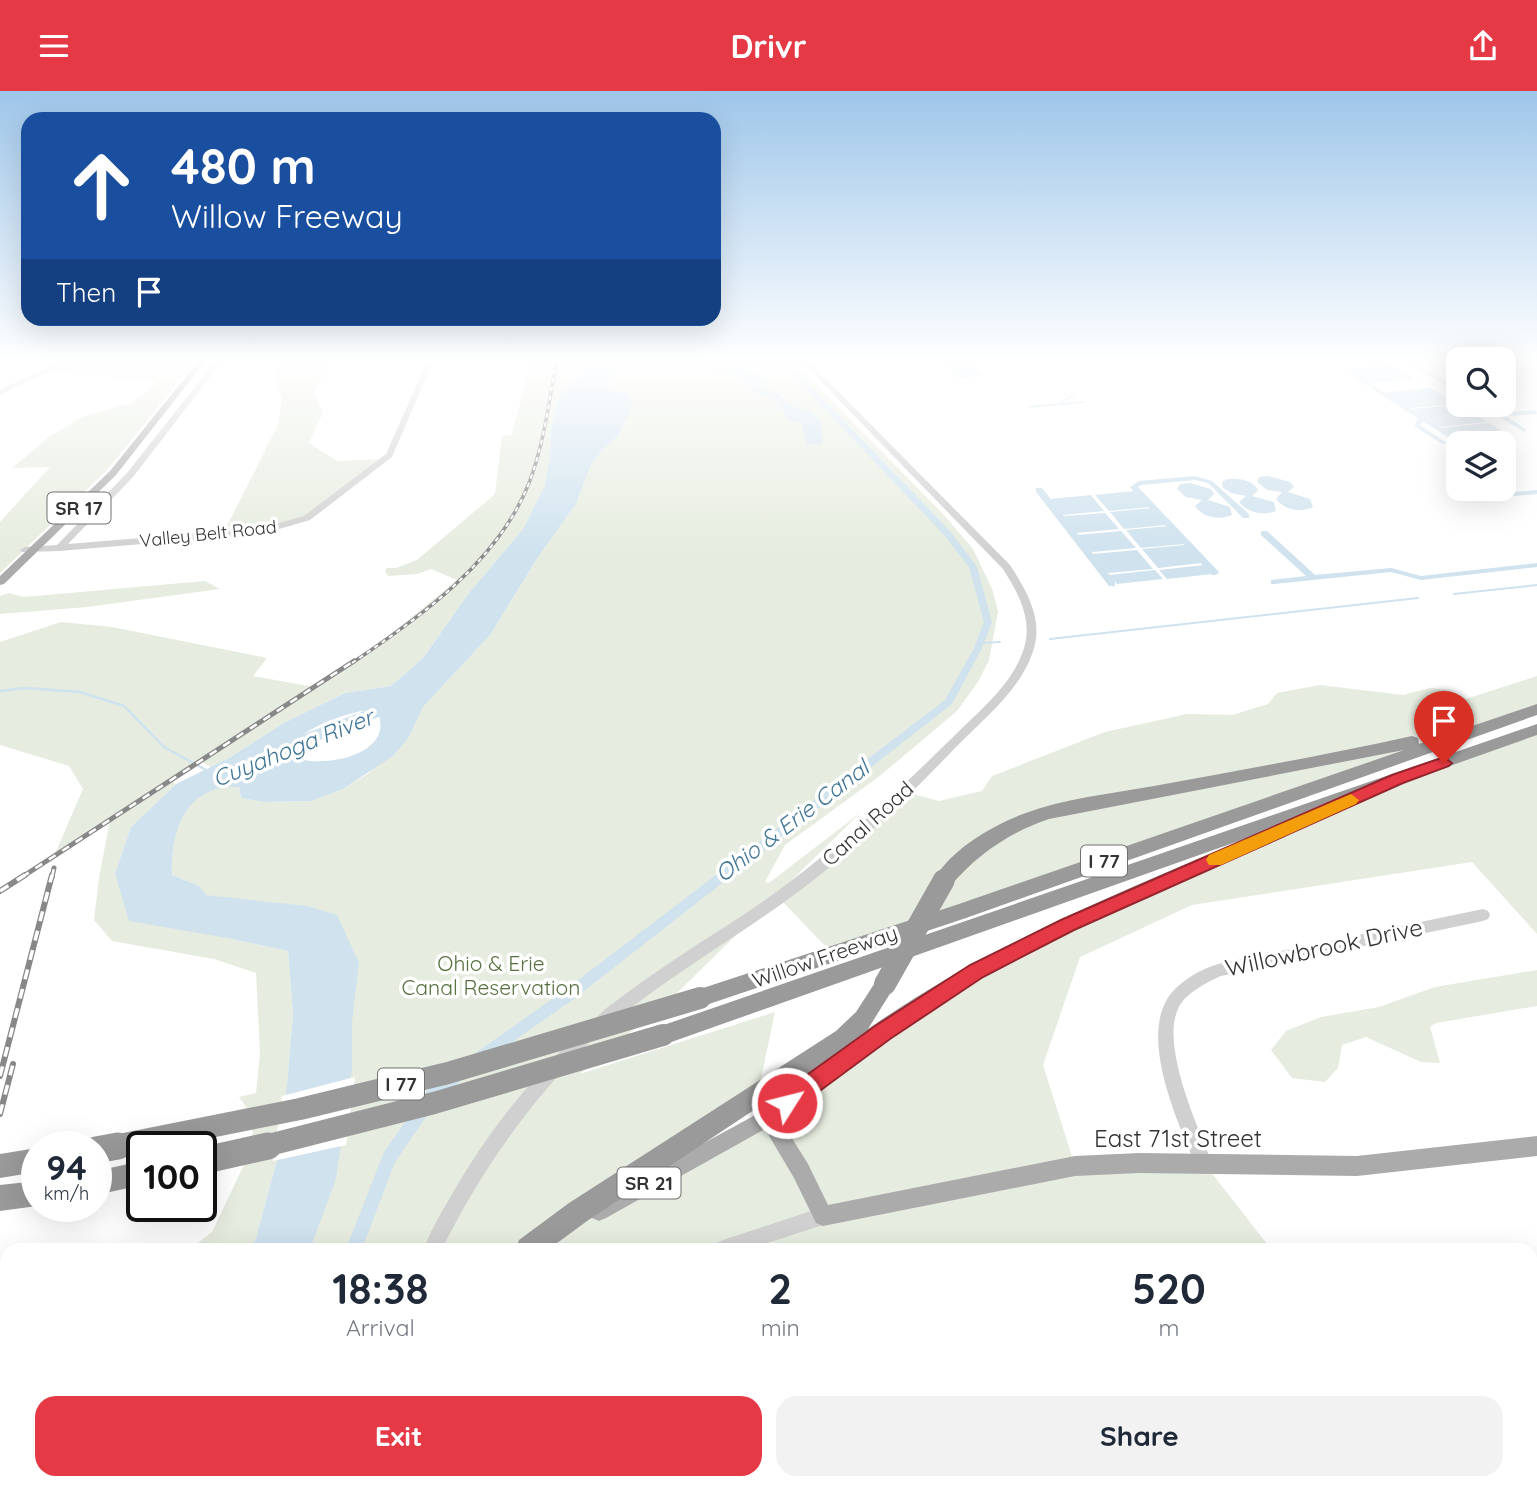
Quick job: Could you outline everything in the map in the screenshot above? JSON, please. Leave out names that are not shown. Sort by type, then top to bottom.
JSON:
[{"type":"highway","name":"Willow Freeway","points":[[112,1147],[300,1109],[448,1073],[700,998],[959,912],[1537,709]]},
{"type":"highway","points":[[537,1243],[578,1212],[844,1038],[864,1019],[944,880],[990,837],[1041,816],[1172,789],[1328,762],[1507,719]]},
{"type":"highway","name":"Willow Freeway","points":[[217,1157],[462,1096],[663,1035],[1537,729]]},
{"type":"highway","points":[[768,1117],[883,1033],[976,971],[1068,925],[1397,779]]},
{"type":"highway","points":[[0,1166],[21,1163]]},
{"type":"highway","points":[[0,1198],[21,1195]]},
{"type":"main road","name":"SR 17","points":[[147,428],[150,424]]},
{"type":"main road","name":"SR 17","points":[[0,573],[95,492],[150,424]]},
{"type":"main road","name":"SR 17","points":[[0,582],[30,550]]},
{"type":"main road","points":[[768,1117],[801,1171],[823,1216]]},
{"type":"main road","name":"SR 21","points":[[540,1243],[768,1117]]},
{"type":"main road","name":"East 71st Street","points":[[823,1216],[1075,1166],[1203,1162],[1261,1166],[1371,1166],[1537,1146]]},
{"type":"street","name":"Valley Belt Road","points":[[30,550],[262,531],[307,518],[389,455],[402,424]]},
{"type":"street","name":"Canal Road","points":[[436,1243],[489,1153],[549,1072],[614,1011],[683,960],[779,898],[850,844],[1000,696],[1021,671],[1030,648],[1031,619],[1028,601],[1007,567],[866,424]]},
{"type":"street","points":[[147,428],[169,426]]},
{"type":"street","points":[[59,548],[130,475],[169,426]]},
{"type":"street","name":"Willowbrook Drive","points":[[1203,1162],[1166,1052],[1170,1009],[1191,984],[1218,970],[1483,915]]},
{"type":"street","name":"East 71st Street","points":[[741,1243],[823,1216]]},
{"type":"green space","points":[[70,424],[144,424],[107,470],[0,573],[0,522],[50,467],[12,468],[49,437]]},
{"type":"green space","points":[[318,424],[309,443],[337,461],[384,459],[316,512],[281,527],[223,534],[278,425]]},
{"type":"green space","name":"Ohio & Erie Canal Reservation","points":[[515,424],[552,424],[545,485],[523,529],[469,593],[423,658],[391,686],[345,693],[282,724],[229,758],[211,767],[201,761],[171,781],[176,784],[131,827],[115,874],[227,938],[288,951],[293,1014],[287,1085],[352,1069],[352,1022],[269,904],[205,895],[199,886],[172,875],[174,842],[185,813],[206,793],[221,788],[239,787],[241,798],[264,802],[312,801],[343,789],[369,773],[409,737],[423,707],[490,635],[538,557],[576,504],[591,465],[602,450],[619,435],[625,424],[855,424],[943,514],[973,549],[993,591],[998,612],[989,660],[978,682],[957,711],[881,775],[785,845],[765,882],[769,883],[860,813],[673,997],[580,1074],[775,1012],[757,1097],[578,1212],[536,1243],[304,1243],[277,1160],[253,1243],[198,1243],[212,1232],[251,1150],[254,1118],[239,1097],[256,1093],[260,1053],[256,973],[214,959],[112,941],[94,920],[110,820],[54,856],[83,789],[69,766],[0,745],[0,642],[61,622],[112,627],[267,658],[253,676],[314,687],[385,639],[457,580],[431,569],[417,574],[388,576],[385,571],[387,568],[396,568],[417,560],[495,494],[502,436],[512,435]]},
{"type":"green space","points":[[205,581],[220,589],[87,607],[0,614],[0,596],[9,593],[24,597]]},
{"type":"green space","points":[[1537,676],[1537,709],[833,954],[779,898],[905,792],[939,801],[982,791],[992,776],[1105,732],[1187,714],[1232,715],[1268,704],[1277,693],[1320,685],[1403,695],[1430,688],[1448,690],[1466,699]]},
{"type":"green space","points":[[1537,729],[1537,934],[1472,862],[1192,905],[1080,957],[1043,1065],[1075,1166],[1203,1162],[1266,1243],[542,1243],[768,1117],[883,1033],[1067,925],[1397,779]]},
{"type":"green space","points":[[1537,970],[1537,1006],[1436,1023],[1430,1027],[1440,1063],[1421,1062],[1366,1037],[1342,1045],[1338,1068],[1325,1082],[1292,1078],[1271,1050],[1286,1031],[1321,1017],[1379,1007],[1435,987]]},
{"type":"water","points":[[552,424],[624,424],[619,435],[602,450],[591,465],[576,504],[538,557],[490,635],[423,707],[409,737],[393,756],[343,789],[312,801],[264,802],[241,798],[239,787],[221,788],[194,802],[179,827],[174,842],[172,875],[199,886],[206,895],[307,906],[337,915],[359,963],[352,1022],[352,1069],[336,1179],[312,1243],[253,1243],[277,1160],[287,1085],[293,1014],[288,951],[129,921],[115,874],[131,827],[176,784],[229,758],[282,724],[345,693],[391,686],[423,658],[469,593],[523,529],[545,485],[551,446]],"holes":[[[376,709],[380,723],[378,736],[360,753],[346,758],[317,761],[302,759],[289,752],[302,736],[313,729],[326,722],[366,710]]]},
{"type":"water","points":[[801,424],[821,424],[823,441],[820,445],[807,444]]},
{"type":"water","points":[[1434,424],[1465,424],[1438,427]]},
{"type":"water","points":[[1477,424],[1491,424],[1501,431],[1446,431],[1440,428]]},
{"type":"water","points":[[1268,476],[1290,482],[1294,487],[1288,492],[1310,499],[1313,507],[1298,510],[1284,506],[1276,499],[1282,492],[1267,490],[1257,482],[1259,477]]},
{"type":"water","points":[[1241,479],[1253,484],[1258,490],[1252,496],[1274,502],[1276,511],[1261,513],[1247,509],[1239,502],[1246,496],[1223,488],[1222,482]]},
{"type":"water","points":[[1190,483],[1211,489],[1214,494],[1208,500],[1230,507],[1232,515],[1217,518],[1198,510],[1195,506],[1202,500],[1186,497],[1177,489],[1180,484]]},
{"type":"water","points":[[1135,491],[1150,507],[1109,511],[1095,495]]},
{"type":"water","points":[[1091,495],[1104,511],[1062,515],[1050,499]]},
{"type":"water","points":[[1151,508],[1166,525],[1124,529],[1110,512]]},
{"type":"water","points":[[1105,513],[1119,529],[1076,533],[1063,516]]},
{"type":"water","points":[[1168,526],[1184,544],[1141,548],[1126,530]]},
{"type":"water","points":[[1121,531],[1136,548],[1092,552],[1077,535]]},
{"type":"water","points":[[1185,545],[1202,563],[1158,568],[1142,549]]},
{"type":"water","points":[[1137,550],[1153,569],[1108,573],[1093,554]]},
{"type":"water","points":[[1204,565],[1213,574],[1167,579],[1159,570]]},
{"type":"water","points":[[1155,570],[1163,579],[1117,584],[1109,575]]},
{"type":"pier","points":[[355,1077],[346,1145],[273,1161],[282,1096]]},
{"type":"waterway","name":"Ohio & Erie Canal","points":[[482,1056],[570,994],[949,702],[978,648],[988,622],[973,567],[947,533],[843,424]]},
{"type":"waterway","points":[[1418,424],[1444,443]]},
{"type":"waterway","points":[[1431,424],[1446,433]]},
{"type":"waterway","points":[[1514,424],[1524,430]]},
{"type":"waterway","points":[[1215,573],[1134,487],[1139,483],[1195,478],[1210,482],[1246,516]]},
{"type":"waterway","points":[[1039,490],[1112,584]]},
{"type":"waterway","points":[[1516,494],[1537,492]]},
{"type":"waterway","points":[[1264,533],[1313,578]]},
{"type":"waterway","points":[[1313,578],[1391,570],[1421,578],[1537,565]]},
{"type":"waterway","points":[[1274,582],[1313,578]]},
{"type":"waterway","points":[[1454,594],[1537,585]]},
{"type":"waterway","points":[[1050,639],[1418,598]]},
{"type":"waterway","points":[[980,643],[1000,642]]},
{"type":"waterway","points":[[0,691],[25,688],[80,692],[124,706],[164,747],[206,770]]},
{"type":"waterway","name":"Cuyahoga River","points":[[268,754],[398,703]]},
{"type":"waterway","name":"Ohio & Erie Canal","points":[[356,1243],[389,1157],[432,1096],[455,1077]]},
{"type":"railway","points":[[352,663],[404,627],[454,586],[498,538],[529,483],[545,424]]},
{"type":"railway","points":[[22,877],[354,661]]},
{"type":"railway","points":[[52,877],[54,868]]},
{"type":"railway","points":[[0,891],[25,875]]},
{"type":"railway","points":[[0,1076],[52,875]]},
{"type":"railway","points":[[0,1114],[13,1064]]},
{"type":"slow traffic","points":[[1215,860],[1351,800]]},
{"type":"route","points":[[787,1103],[883,1033],[976,971],[1068,925],[1397,779],[1444,763]]}]
